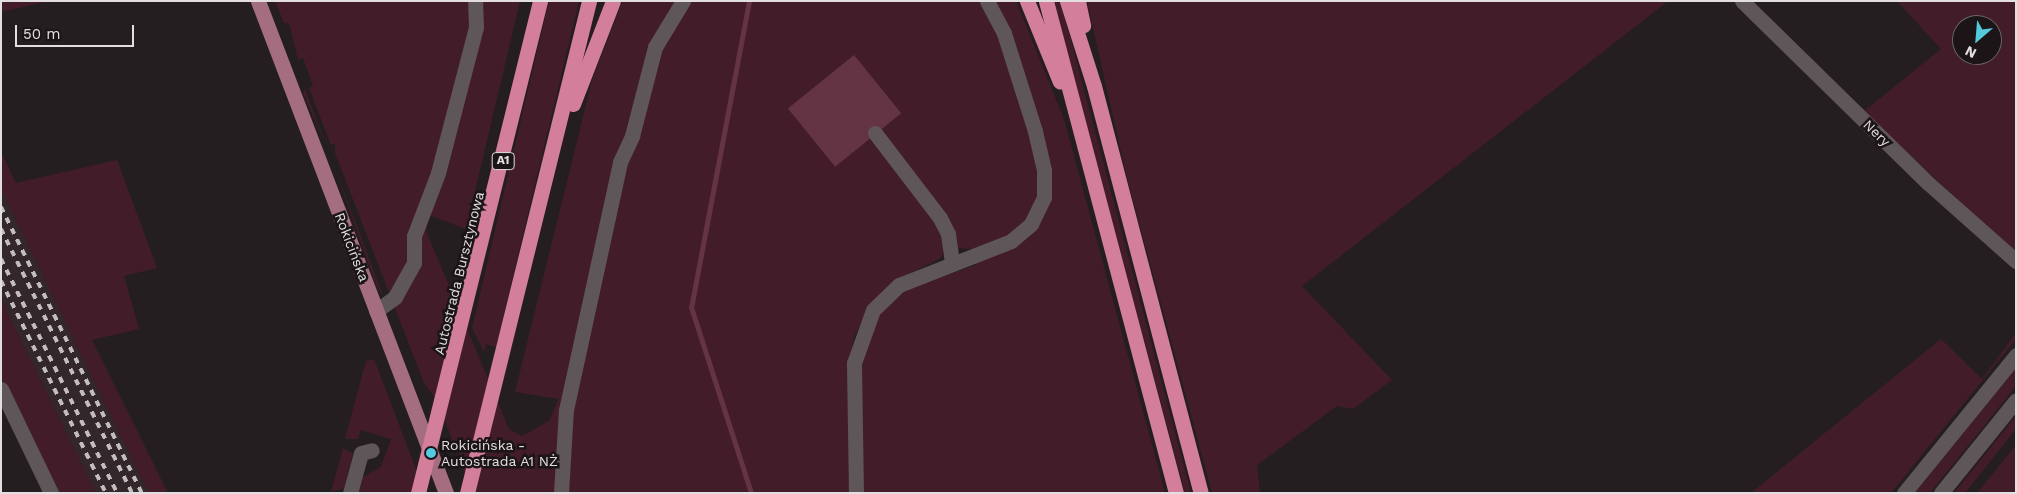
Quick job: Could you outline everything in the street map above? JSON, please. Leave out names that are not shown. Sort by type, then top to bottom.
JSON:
[{"type":"highway","name":"Autostrada Bursztynowa","points":[[418,493],[464,321],[540,1]]},
{"type":"highway","points":[[467,493],[494,394],[552,161],[589,1]]},
{"type":"highway","points":[[552,161],[613,1]]},
{"type":"highway","points":[[1027,1],[1057,73],[1096,198]]},
{"type":"highway","points":[[1046,1],[1096,198],[1176,493]]},
{"type":"highway","points":[[1067,1],[1094,86],[1201,493]]},
{"type":"highway","points":[[1078,1],[1094,86]]},
{"type":"main road","name":"Rokicińska","points":[[258,1],[446,493]]},
{"type":"street","points":[[376,311],[395,297],[414,263],[414,236],[438,173],[476,27],[475,1]]},
{"type":"street","points":[[561,493],[566,410],[620,162],[632,136],[656,47],[683,1]]},
{"type":"street","points":[[856,493],[854,372],[861,333],[888,293],[1018,236],[1037,214],[1045,189],[1035,131],[1006,39],[987,1]]},
{"type":"street","name":"Nery","points":[[1742,1],[1928,183],[2016,261]]},
{"type":"street","points":[[875,133],[940,218],[948,234],[952,264]]},
{"type":"street","points":[[1904,493],[2016,355]]},
{"type":"street","points":[[1,389],[51,493]]},
{"type":"street","points":[[1941,493],[2016,400]]},
{"type":"street","points":[[350,493],[362,453],[372,450]]},
{"type":"shaded area","points":[[1,1],[48,1],[1,12]]},
{"type":"shaded area","points":[[275,1],[520,1],[466,229],[429,215],[426,231],[509,429],[522,436],[549,421],[559,399],[515,392],[592,80],[623,1],[1016,1],[1064,119],[1165,493],[861,493],[859,363],[872,321],[894,293],[976,265],[972,249],[959,248],[940,232],[945,248],[941,258],[894,281],[872,303],[854,337],[850,359],[851,493],[468,493],[463,467],[437,401],[424,383],[335,153],[335,144],[331,145],[309,88],[313,86],[303,58],[298,60],[289,23],[284,23]]},
{"type":"shaded area","points":[[549,1],[579,1],[496,347],[486,344],[484,352],[472,328]]},
{"type":"shaded area","points":[[1053,1],[1060,1],[1066,22],[1191,493],[1185,493]]},
{"type":"shaded area","points":[[1087,1],[1668,1],[1302,286],[1392,380],[1353,409],[1337,406],[1257,465],[1260,493],[1212,493],[1126,174]]},
{"type":"shaded area","points":[[1897,1],[2016,1],[2016,253],[1863,112],[1941,49]]},
{"type":"shaded area","points":[[854,55],[901,113],[835,167],[788,108]]},
{"type":"shaded area","points":[[305,89],[327,148],[303,93]]},
{"type":"shaded area","points":[[1,152],[16,183],[117,160],[157,268],[124,276],[139,329],[92,340],[168,493],[149,493],[106,406],[1,189]]},
{"type":"shaded area","points":[[330,155],[384,298],[375,282]]},
{"type":"shaded area","points":[[1,189],[149,493],[96,493],[27,353],[1,299]]},
{"type":"shaded area","points":[[1,299],[96,493],[57,493],[1,379]]},
{"type":"shaded area","points":[[2016,333],[2016,339],[1891,493],[1751,493],[1941,339],[1982,379]]},
{"type":"shaded area","points":[[374,359],[425,493],[355,493],[359,479],[381,467],[391,439],[361,430],[358,439],[345,439],[366,361]]},
{"type":"shaded area","points":[[2016,368],[2016,386],[1930,493],[1915,493]]},
{"type":"shaded area","points":[[2016,416],[2016,429],[1965,493],[1954,493]]},
{"type":"shaded area","points":[[2016,445],[2016,493],[1977,493]]},
{"type":"shaded area","points":[[343,448],[353,454],[344,488],[331,492]]},
{"type":"waterway","points":[[749,1],[691,307],[751,493]]},
{"type":"railway","points":[[1,207],[142,493]]},
{"type":"railway","points":[[1,229],[132,493]]},
{"type":"railway","points":[[1,259],[117,493]]},
{"type":"railway","points":[[1,281],[106,493]]},
{"type":"place","name":"Rokicińska - Autostrada A1 NŻ","points":[[431,453]]}]
